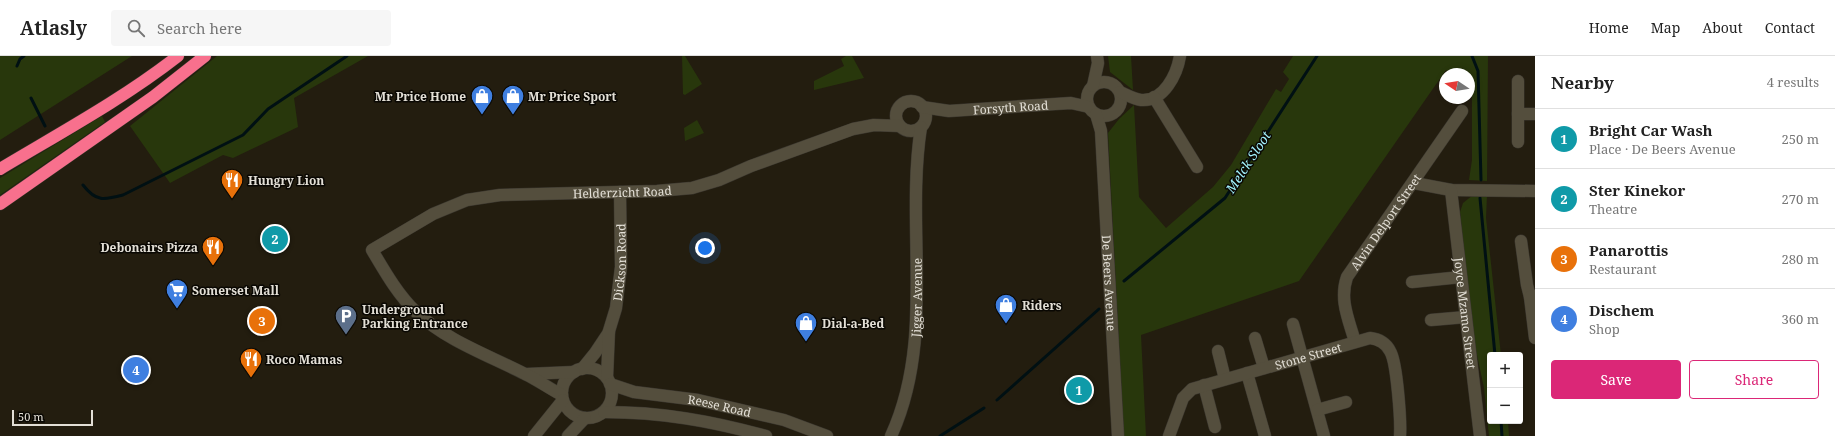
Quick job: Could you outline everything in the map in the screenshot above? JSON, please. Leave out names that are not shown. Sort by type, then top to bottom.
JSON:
[{"type":"highway","points":[[0,169],[147,80],[178,56]]},
{"type":"highway","points":[[0,204],[153,97],[205,56]]},
{"type":"street","points":[[1120,92],[1137,99],[1143,100],[1154,98],[1175,76],[1180,56]]},
{"type":"street","name":"De Beers Avenue","points":[[1098,60],[1108,82]]},
{"type":"street","name":"De Beers Avenue","points":[[1098,60],[1094,104],[1101,131],[1118,436]]},
{"type":"street","points":[[1518,81],[1518,142]]},
{"type":"street","points":[[1120,107],[1122,97],[1120,92],[1113,84],[1103,82],[1094,104],[1112,115],[1120,107],[1137,99]]},
{"type":"street","points":[[1154,98],[1197,167]]},
{"type":"street","points":[[908,102],[917,102],[926,113],[923,124],[916,130],[904,128],[897,120],[897,113],[902,105],[908,102]]},
{"type":"street","name":"Forsyth Road","points":[[922,107],[949,111],[1071,103],[1094,104]]},
{"type":"street","name":"Forsyth Road","points":[[923,124],[949,111]]},
{"type":"street","name":"Alvin Delport Street","points":[[1355,342],[1343,301],[1343,288],[1347,277],[1462,111]]},
{"type":"street","name":"Helderzicht Road","points":[[526,374],[461,342],[438,329],[422,317],[399,292],[372,250],[433,214],[466,200],[500,195],[674,190],[707,184],[828,137],[874,125],[897,113]]},
{"type":"street","points":[[1518,114],[1535,114]]},
{"type":"street","name":"Jigger Avenue","points":[[890,436],[902,407],[914,355],[916,332],[917,154],[923,124]]},
{"type":"street","name":"Helderzicht Road","points":[[874,125],[904,128]]},
{"type":"street","name":"Jigger Avenue","points":[[904,128],[917,154]]},
{"type":"street","points":[[1414,182],[1450,190],[1535,191]]},
{"type":"street","name":"Joyce Mzamo Street","points":[[1450,190],[1480,436]]},
{"type":"street","name":"Dickson Road","points":[[578,370],[595,353],[609,331],[616,308],[621,267],[620,192]]},
{"type":"street","points":[[1521,241],[1526,285],[1533,296],[1535,338]]},
{"type":"street","points":[[1412,282],[1461,277]]},
{"type":"street","points":[[1431,320],[1466,317]]},
{"type":"street","points":[[1293,324],[1324,436]]},
{"type":"street","name":"Dickson Road","points":[[609,331],[609,381]]},
{"type":"street","points":[[1255,338],[1264,368]]},
{"type":"street","name":"Stone Street","points":[[1169,436],[1185,394],[1192,389],[1355,342],[1374,339],[1384,343],[1392,352],[1394,358],[1400,436]]},
{"type":"street","points":[[1218,351],[1226,379]]},
{"type":"street","points":[[534,436],[562,398],[565,382],[578,370]]},
{"type":"street","points":[[596,370],[609,381],[611,399],[604,412],[594,418],[585,418],[573,414],[566,408],[562,398],[526,374],[596,370]]},
{"type":"street","points":[[1247,373],[1265,436]]},
{"type":"street","name":"Reese Road","points":[[609,381],[634,392],[698,400],[777,418],[827,436]]},
{"type":"street","points":[[1204,385],[1215,427]]},
{"type":"street","points":[[1317,410],[1346,402]]},
{"type":"street","name":"Reese Road","points":[[604,412],[646,413],[682,417],[766,436]]},
{"type":"street","points":[[568,436],[585,418]]},
{"type":"green space","points":[[0,56],[132,56],[0,140]]},
{"type":"green space","points":[[217,56],[368,56],[294,98],[298,127],[233,158],[223,155],[170,183],[130,126]]},
{"type":"green space","points":[[682,56],[685,56],[702,84],[685,95],[683,94]]},
{"type":"green space","points":[[846,56],[852,56],[864,78],[814,90],[814,81],[844,66],[841,59]]},
{"type":"green space","points":[[1108,56],[1131,56],[1133,90],[1110,72]]},
{"type":"green space","points":[[1293,56],[1488,56],[1487,181],[1469,180],[1472,160],[1472,104],[1475,104],[1475,68],[1439,68],[1439,80],[1299,281],[1141,335],[1146,436],[1124,436],[1108,133],[1119,119],[1134,105],[1139,197],[1166,228],[1213,187],[1231,165],[1276,89],[1281,92],[1289,79],[1283,72]]},
{"type":"green space","points":[[102,116],[105,122],[0,195],[0,178]]},
{"type":"green space","points":[[697,120],[704,133],[685,141],[684,128]]},
{"type":"green space","points":[[1473,195],[1487,195],[1486,218],[1501,352],[1487,352],[1487,417],[1484,388],[1473,336],[1460,212],[1463,203]]},
{"type":"green space","points":[[1488,424],[1508,424],[1509,436],[1489,436]]},
{"type":"waterway","points":[[17,66],[20,59],[24,56]]},
{"type":"waterway","points":[[83,185],[96,197],[105,199],[123,195],[243,135],[268,109],[347,56]]},
{"type":"waterway","name":"Melck Sloot","points":[[1124,281],[1225,198],[1317,56]]},
{"type":"waterway","points":[[1472,56],[1478,71],[1481,180]]},
{"type":"waterway","points":[[31,98],[45,126]]},
{"type":"waterway","points":[[1480,198],[1495,352]]},
{"type":"waterway","name":"Melck Sloot","points":[[997,400],[1099,309]]},
{"type":"waterway","name":"Melck Sloot","points":[[940,436],[984,408]]},
{"type":"waterway","points":[[1501,424],[1502,436]]},
{"type":"place","name":"Mr Price Home","points":[[482,116]]},
{"type":"place","name":"Mr Price Sport","points":[[513,116]]},
{"type":"place","name":"Hungry Lion","points":[[232,200]]},
{"type":"place","name":"Ster Kinekor","points":[[275,239]]},
{"type":"place","name":"Debonairs Pizza","points":[[213,266]]},
{"type":"place","name":"Somerset Mall","points":[[177,310]]},
{"type":"place","name":"Panarottis","points":[[262,321]]},
{"type":"place","name":"Riders","points":[[1006,324]]},
{"type":"place","name":"Underground Parking Entrance","points":[[346,336]]},
{"type":"place","name":"Dial-a-Bed","points":[[806,342]]},
{"type":"place","name":"Dischem","points":[[136,370]]},
{"type":"place","name":"Roco Mamas","points":[[251,378]]},
{"type":"place","name":"Bright Car Wash","points":[[1079,390]]}]
